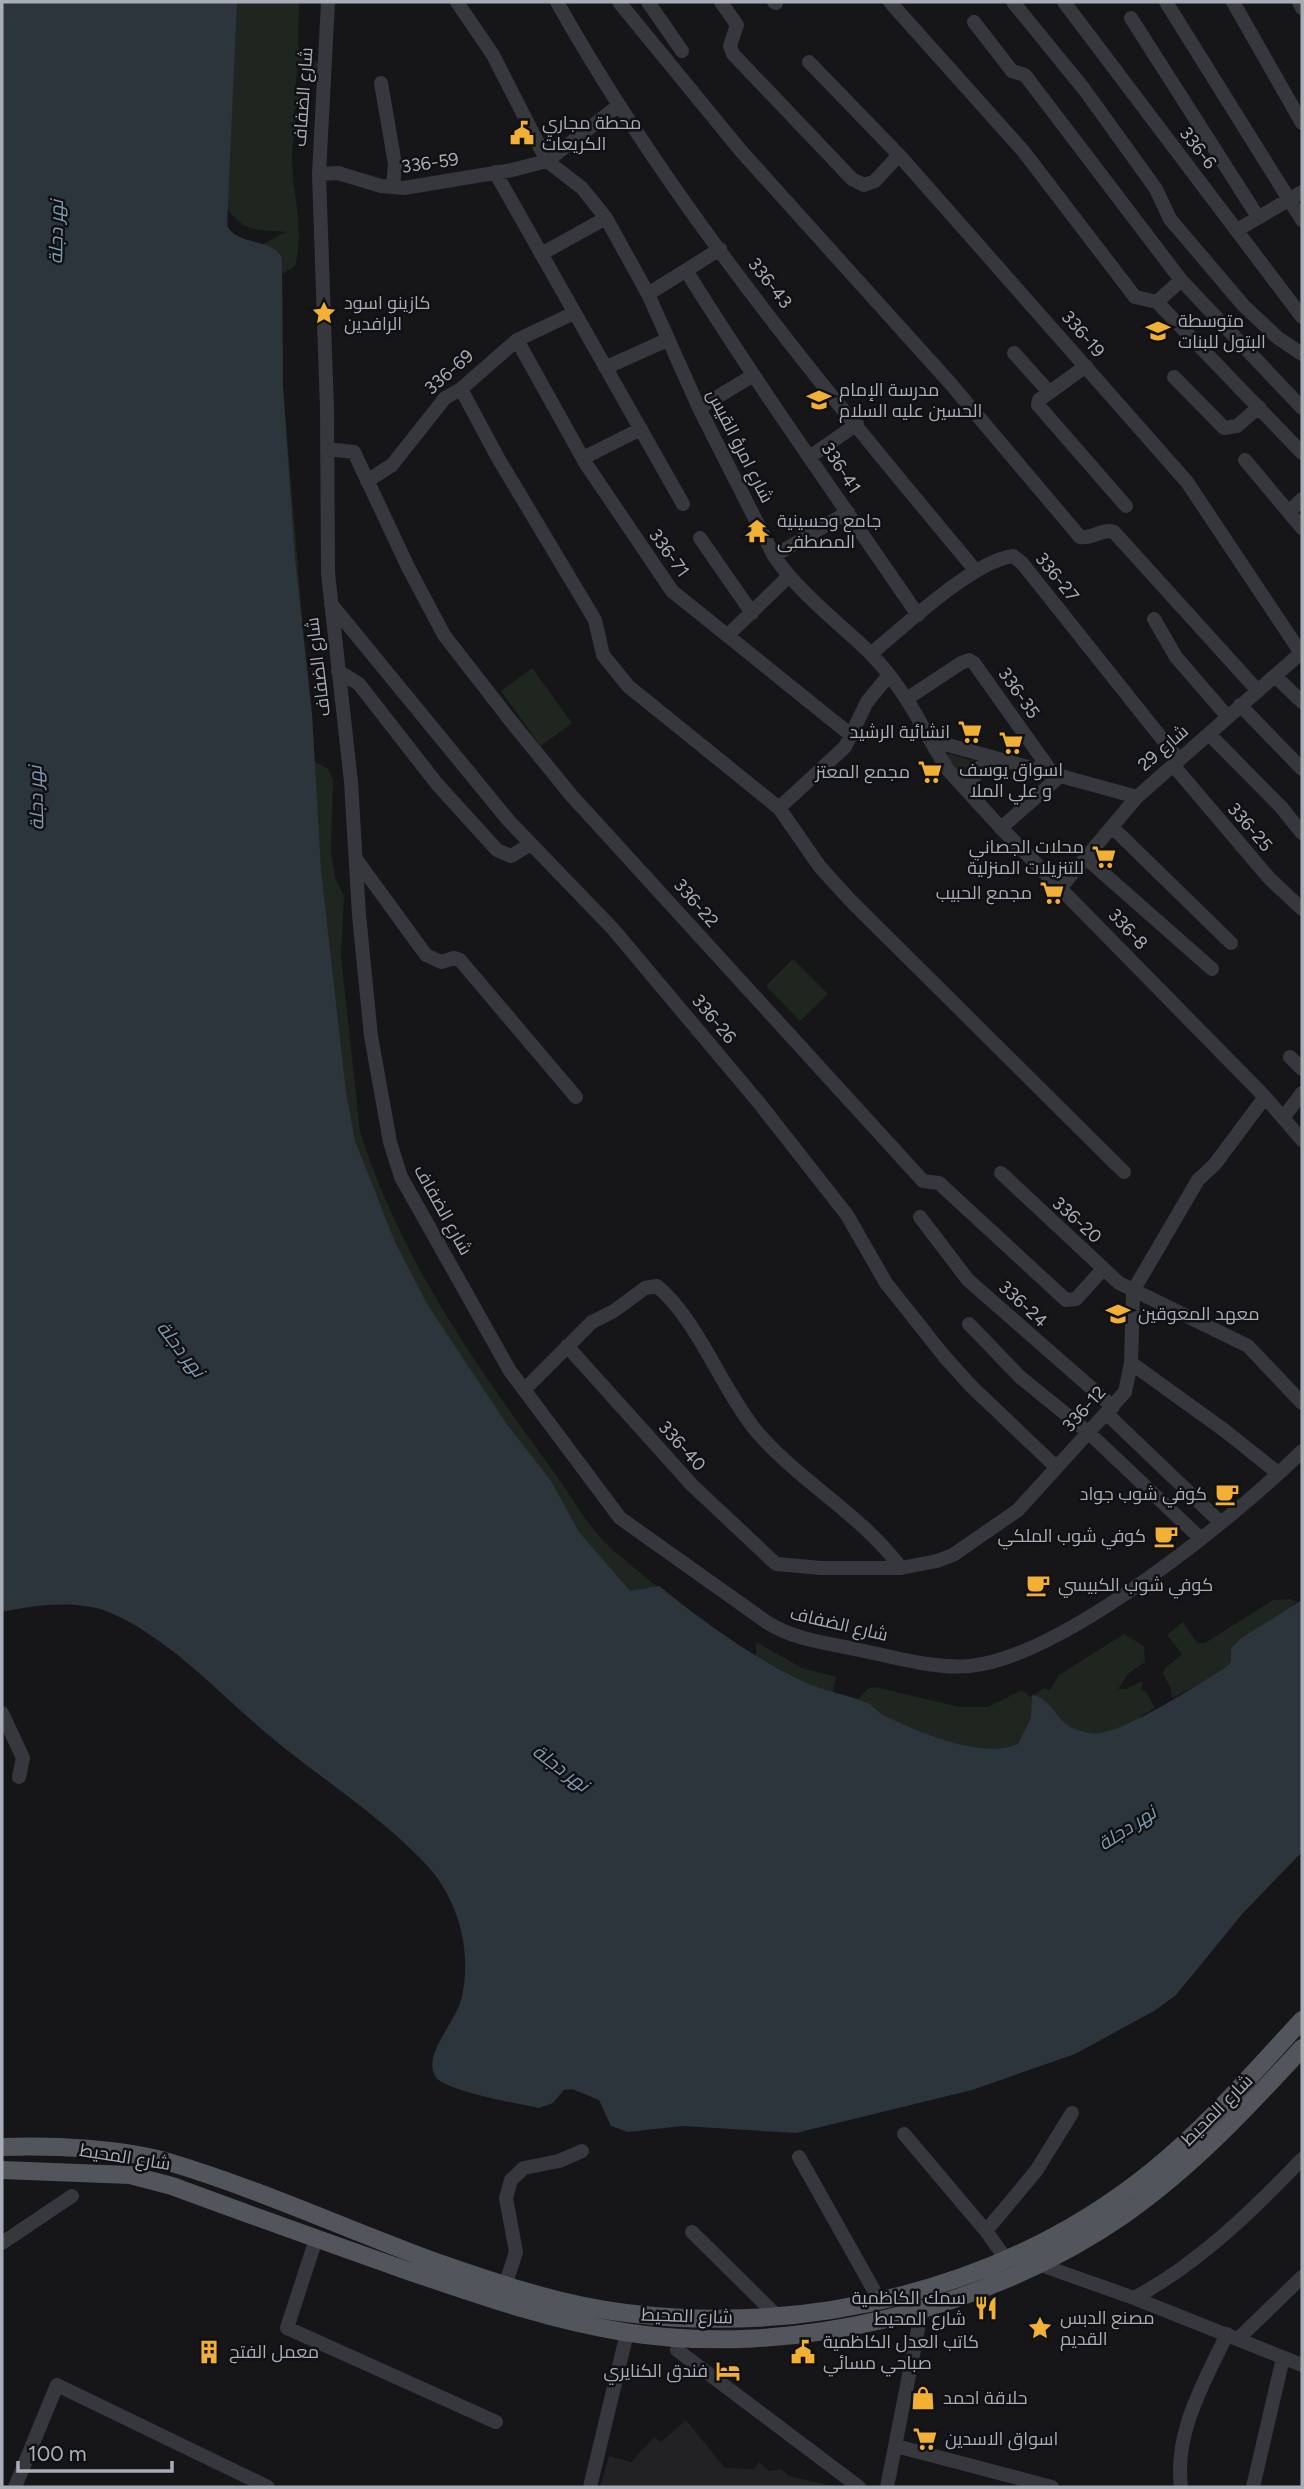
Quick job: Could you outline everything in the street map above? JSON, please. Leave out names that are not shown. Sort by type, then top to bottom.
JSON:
[{"type":"main road","name":"شارع المحيط","points":[[2,2147],[92,2150],[169,2162],[506,2286],[624,2313],[678,2318],[778,2316],[880,2301],[946,2283],[1006,2259],[1081,2219],[1148,2174],[1212,2116],[1302,2020]]},
{"type":"main road","name":"شارع المحيط","points":[[2,2170],[130,2175],[172,2186],[503,2304],[627,2333],[674,2337],[779,2336],[858,2325],[922,2309],[1038,2264],[1125,2214],[1204,2152],[1302,2048]]},
{"type":"main road","points":[[2,2138],[27,2146]]},
{"type":"street","name":"شارع الضفاف","points":[[328,2],[319,174],[330,603],[351,782],[371,1036],[401,1177],[503,1359],[626,1524],[768,1623],[791,1636],[939,1666],[979,1665],[1006,1657],[1072,1627],[1200,1538],[1302,1451]]},
{"type":"street","name":"شارع امرؤ القيس","points":[[457,2],[493,55],[547,161],[582,188],[606,218],[648,294],[699,408],[774,556],[788,577],[871,654],[889,675],[908,698],[930,740]]},
{"type":"street","name":"336-43","points":[[557,2],[618,106],[720,249],[976,571]]},
{"type":"street","points":[[619,2],[741,152],[923,353],[1080,537],[1088,538],[1108,530],[1114,532],[1258,691]]},
{"type":"street","points":[[648,2],[682,51]]},
{"type":"street","points":[[721,2],[737,25],[730,46],[733,54],[852,179],[864,185],[875,181],[899,155]]},
{"type":"street","points":[[890,2],[1024,152],[1135,297],[1157,302],[1302,453]]},
{"type":"street","points":[[1013,2],[1076,78],[1156,188],[1170,219],[1243,305],[1278,338],[1302,354]]},
{"type":"street","name":"336-6","points":[[1064,2],[1302,317]]},
{"type":"street","points":[[1233,2],[1302,123]]},
{"type":"street","points":[[1299,2],[1302,8]]},
{"type":"street","points":[[1172,4],[1296,195],[1302,220]]},
{"type":"street","points":[[1131,18],[1258,217]]},
{"type":"street","points":[[974,22],[1012,71],[1025,75],[1181,280],[1302,408]]},
{"type":"street","name":"336-19","points":[[809,62],[899,155],[1187,482],[1301,652]]},
{"type":"street","points":[[381,83],[395,164],[393,187]]},
{"type":"street","points":[[547,161],[618,106]]},
{"type":"street","name":"336-59","points":[[319,174],[338,173],[358,181],[393,187],[419,187],[547,161]]},
{"type":"street","points":[[495,172],[683,504]]},
{"type":"street","points":[[1237,230],[1296,195]]},
{"type":"street","points":[[541,254],[606,218]]},
{"type":"street","points":[[648,294],[720,249]]},
{"type":"street","name":"336-41","points":[[687,272],[752,376],[811,456],[918,615]]},
{"type":"street","points":[[1157,302],[1181,280]]},
{"type":"street","name":"336-69","points":[[367,481],[392,465],[445,398],[461,390],[517,340],[574,313]]},
{"type":"street","name":"336-71","points":[[517,340],[583,458],[672,591],[852,736]]},
{"type":"street","points":[[607,367],[667,340]]},
{"type":"street","points":[[1014,353],[1049,392]]},
{"type":"street","points":[[1086,366],[1039,400],[1038,405],[1126,506]]},
{"type":"street","points":[[699,408],[752,376]]},
{"type":"street","points":[[1174,377],[1224,428],[1237,426],[1259,407]]},
{"type":"street","points":[[461,390],[498,458],[595,621],[603,655],[628,686],[779,808],[820,867],[851,901],[1124,1172]]},
{"type":"street","points":[[811,456],[857,424]]},
{"type":"street","points":[[583,458],[641,429]]},
{"type":"street","name":"336-22","points":[[327,449],[354,453],[444,635],[571,795],[637,864],[822,1074],[923,1181],[939,1183],[1066,1300],[1076,1298],[1102,1269]]},
{"type":"street","points":[[1245,460],[1302,528]]},
{"type":"street","points":[[1289,512],[1302,499]]},
{"type":"street","points":[[774,556],[848,512]]},
{"type":"street","points":[[699,538],[752,613]]},
{"type":"street","name":"336-27","points":[[871,654],[976,571],[999,558],[1013,556],[1022,563],[1176,762]]},
{"type":"street","points":[[728,635],[788,577]]},
{"type":"street","name":"336-26","points":[[330,603],[396,686],[531,844],[613,929],[760,1104],[848,1214],[886,1283],[944,1356],[971,1386],[1056,1467]]},
{"type":"street","points":[[1154,619],[1176,657],[1227,716]]},
{"type":"street","name":"شارع 29","points":[[1061,887],[1137,797],[1301,652]]},
{"type":"street","name":"336-35","points":[[908,698],[969,660],[974,663],[1057,775]]},
{"type":"street","points":[[338,671],[359,684],[437,784],[497,850],[511,856],[531,844]]},
{"type":"street","points":[[779,808],[828,764],[852,736],[867,702],[889,675]]},
{"type":"street","points":[[1275,676],[1302,702]]},
{"type":"street","points":[[1240,705],[1302,769]]},
{"type":"street","points":[[1209,733],[1281,807],[1302,833]]},
{"type":"street","points":[[930,740],[1137,797]]},
{"type":"street","name":"336-8","points":[[930,740],[948,770],[1001,828],[1265,1097],[1302,1140]]},
{"type":"street","points":[[967,790],[988,756]]},
{"type":"street","name":"336-25","points":[[1176,762],[1269,878],[1302,909]]},
{"type":"street","points":[[1001,828],[1057,775]]},
{"type":"street","points":[[1112,827],[1231,943]]},
{"type":"street","points":[[355,858],[426,955],[441,962],[454,958],[460,960],[576,1097]]},
{"type":"street","points":[[1086,858],[1212,969]]},
{"type":"street","points":[[1290,1057],[1302,1069]]},
{"type":"street","points":[[1283,1118],[1302,1093]]},
{"type":"street","name":"336-12","points":[[776,1564],[821,1568],[901,1568],[937,1561],[980,1538],[1029,1499],[1110,1411],[1128,1386],[1133,1291],[1198,1180],[1214,1164],[1265,1097]]},
{"type":"street","name":"336-20","points":[[1001,1173],[1102,1269],[1133,1291],[1248,1346],[1302,1403]]},
{"type":"street","name":"336-24","points":[[920,1217],[968,1280],[1110,1411],[1220,1522]]},
{"type":"street","points":[[524,1390],[592,1322],[614,1311],[645,1288],[657,1286],[679,1311],[748,1420],[766,1441],[867,1530],[901,1568]]},
{"type":"street","points":[[969,1324],[1020,1377],[1089,1433],[1200,1538]]},
{"type":"street","name":"336-40","points":[[567,1346],[692,1485],[776,1564]]},
{"type":"street","points":[[1131,1363],[1278,1473]]},
{"type":"street","points":[[2,1713],[23,1758],[19,1777]]},
{"type":"street","points":[[986,2231],[1036,2171],[1072,2113]]},
{"type":"street","points":[[904,2134],[986,2231],[1006,2259]]},
{"type":"street","points":[[506,2286],[516,2252],[506,2198],[511,2180],[524,2168],[559,2161],[582,2151]]},
{"type":"street","points":[[799,2157],[880,2301]]},
{"type":"street","points":[[1134,2298],[1159,2284],[1219,2238],[1302,2159]]},
{"type":"street","points":[[2,2243],[72,2196]]},
{"type":"street","points":[[692,2232],[778,2316]]},
{"type":"street","points":[[316,2239],[287,2328],[496,2422]]},
{"type":"street","points":[[1038,2264],[1134,2298],[1302,2365]]},
{"type":"street","points":[[1181,2487],[1180,2451],[1197,2395],[1212,2366],[1232,2337],[1302,2277]]},
{"type":"street","points":[[887,2487],[922,2309]]},
{"type":"street","points":[[590,2487],[627,2333]]},
{"type":"street","points":[[1212,2366],[1226,2348],[1254,2346]]},
{"type":"street","points":[[677,2350],[859,2487]]},
{"type":"street","points":[[1252,2487],[1283,2358]]},
{"type":"street","points":[[15,2487],[57,2385],[268,2487]]},
{"type":"street","points":[[896,2446],[1020,2484],[1052,2487]]},
{"type":"shaded area","points":[[219,2],[299,2],[298,46],[303,56],[319,63],[318,68],[304,70],[298,62],[295,90],[312,96],[310,104],[294,109],[292,163],[299,240],[295,266],[282,274],[283,387],[314,761],[328,769],[333,780],[331,852],[335,877],[344,896],[341,957],[360,1131],[395,1221],[441,1307],[494,1389],[594,1530],[660,1589],[747,1651],[756,1655],[756,1642],[802,1668],[836,1677],[825,1713],[638,1591],[625,1595],[522,1464],[354,1183],[211,217]],"holes":[[[226,207],[233,216],[252,229],[286,232],[261,245],[235,235],[228,228]]]},
{"type":"shaded area","points":[[532,668],[572,723],[541,746],[501,691]]},
{"type":"shaded area","points":[[950,754],[976,762],[965,779],[945,756]]},
{"type":"shaded area","points":[[793,959],[828,994],[800,1021],[766,986]]},
{"type":"shaded area","points":[[1290,1599],[1298,1602],[1293,1605],[1269,1648],[1172,1698],[1171,1689],[1163,1674],[1164,1669],[1182,1654],[1167,1635],[1183,1622],[1197,1643],[1205,1643],[1273,1600]]},
{"type":"shaded area","points":[[1124,1634],[1144,1646],[1145,1662],[1129,1673],[1118,1689],[1126,1689],[1143,1681],[1141,1689],[1147,1693],[1155,1708],[1141,1716],[1139,1727],[1015,1762],[866,1717],[858,1700],[867,1689],[875,1687],[959,1707],[988,1707],[1022,1690],[1030,1697],[1044,1688],[1050,1690],[1059,1675]]},
{"type":"shaded area","points":[[686,2420],[725,2468],[754,2469],[759,2462],[769,2471],[781,2469],[789,2476],[837,2487],[600,2487],[609,2456],[631,2462],[654,2437],[661,2442]]},
{"type":"water","name":"نهر دجلة","points":[[2,2],[237,2],[227,226],[239,237],[271,247],[282,258],[283,387],[295,559],[312,713],[321,870],[346,1092],[355,1141],[395,1242],[427,1304],[506,1423],[551,1481],[579,1532],[630,1591],[659,1586],[728,1638],[802,1681],[868,1703],[885,1716],[933,1736],[987,1749],[1018,1744],[1031,1718],[1032,1695],[1045,1701],[1062,1721],[1073,1728],[1100,1733],[1128,1724],[1225,1668],[1231,1662],[1231,1649],[1240,1639],[1302,1600],[1302,1852],[1243,1913],[1176,1995],[1154,2011],[1075,2054],[972,2090],[796,2133],[683,2126],[628,2132],[611,2126],[599,2100],[572,2089],[564,2090],[553,2103],[539,2108],[452,2087],[435,2076],[432,2067],[436,2049],[461,2000],[465,1979],[464,1948],[451,1901],[438,1879],[421,1859],[369,1813],[257,1726],[198,1672],[134,1625],[111,1613],[85,1606],[28,1607],[2,1612]]},
{"type":"place","name":"محطة مجاري الكريعات","points":[[522,133]]},
{"type":"place","name":"كازينو اسود الرافدين","points":[[324,313]]},
{"type":"place","name":"متوسطة البتول للبنات","points":[[1158,331]]},
{"type":"place","name":"مدرسة الإمام الحسين عليه السلام","points":[[819,400]]},
{"type":"place","name":"جامع وحسينية المصطفى","points":[[757,531]]},
{"type":"place","name":"انشائية الرشيد","points":[[970,732]]},
{"type":"place","name":"اسواق يوسف و علي الملا","points":[[1011,743]]},
{"type":"place","name":"مجمع المعتز","points":[[930,772]]},
{"type":"place","name":"محلات الجصاني للتنزيلات المنزلية","points":[[1104,857]]},
{"type":"place","name":"مجمع الحبيب","points":[[1052,893]]},
{"type":"place","name":"معهد المعوقين","points":[[1118,1314]]},
{"type":"place","name":"كوفي شوب جواد","points":[[1227,1494]]},
{"type":"place","name":"كوفي شوب الملكي","points":[[1166,1536]]},
{"type":"place","name":"كوفي شوب الكبيسي","points":[[1038,1585]]},
{"type":"place","name":"سمك الكاظمية شارع المحيط","points":[[986,2308]]},
{"type":"place","name":"مصنع الدبس القديم","points":[[1040,2328]]},
{"type":"place","name":"معمل الفتح","points":[[209,2352]]},
{"type":"place","name":"كاتب العدل الكاظمية صباحي مسائي","points":[[803,2352]]},
{"type":"place","name":"فندق الكنايري","points":[[728,2371]]},
{"type":"place","name":"حلاقة احمد","points":[[923,2398]]},
{"type":"place","name":"اسواق الاسدين","points":[[925,2439]]}]
